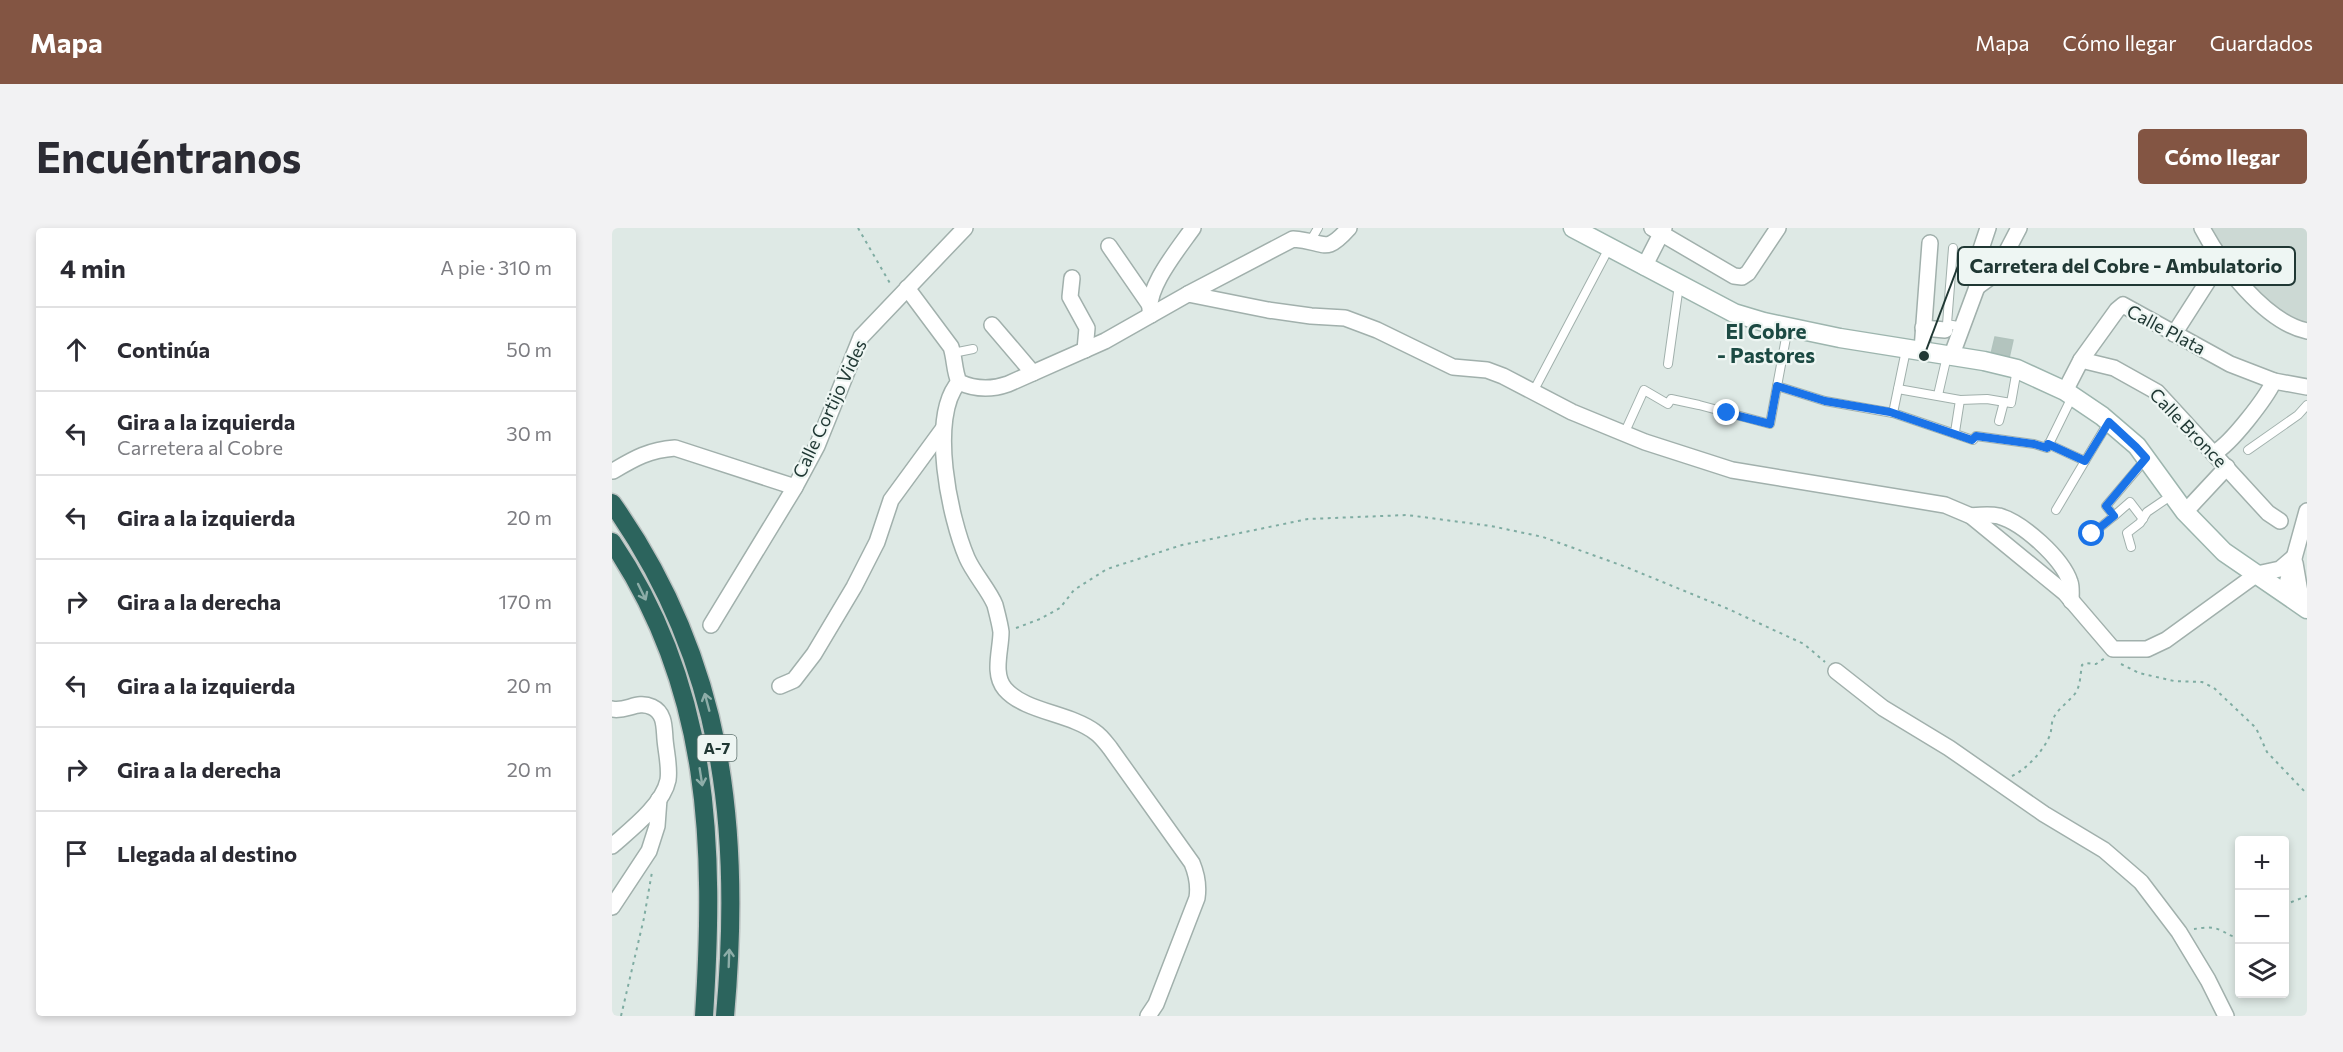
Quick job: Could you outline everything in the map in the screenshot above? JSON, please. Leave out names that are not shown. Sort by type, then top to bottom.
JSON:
[{"type":"highway","name":"A-7","points":[[612,503],[643,551],[673,605],[694,659],[714,730],[724,792],[730,856],[729,960],[725,1016]]},
{"type":"highway","name":"A-7","points":[[612,542],[639,587],[672,662],[698,755],[706,816],[710,904],[704,1016]]},
{"type":"street","name":"Calle Cortijo Vides","points":[[711,625],[795,487],[817,446],[861,337],[965,228]]},
{"type":"street","points":[[1150,310],[1155,287],[1193,228]]},
{"type":"street","points":[[903,293],[953,353],[955,373],[959,382],[969,387],[996,388],[1085,350],[1150,310],[1188,294],[1293,239],[1314,234],[1325,246],[1335,244],[1349,228]]},
{"type":"street","points":[[1573,228],[1734,313],[1788,327],[1984,361],[2017,369],[2069,393],[2109,422],[2136,447],[2186,512],[2223,552],[2282,591],[2305,603]]},
{"type":"street","points":[[1644,267],[1659,230],[1734,276],[1742,277],[1748,273],[1778,228]]},
{"type":"street","points":[[1949,356],[1963,327],[1977,287],[1975,267],[1988,228]]},
{"type":"street","points":[[1977,287],[1995,274],[2019,228]]},
{"type":"street","points":[[2202,228],[2222,259],[2265,308],[2290,325],[2307,331]]},
{"type":"street","points":[[1914,349],[1923,328],[1930,243]]},
{"type":"street","points":[[1109,246],[1150,310]]},
{"type":"street","points":[[2174,334],[2222,259]]},
{"type":"street","points":[[1226,275],[1224,282],[1227,295],[1237,304]]},
{"type":"street","points":[[1072,278],[1070,297],[1087,328],[1085,350]]},
{"type":"street","points":[[1188,294],[1311,316],[1345,318],[1377,330],[1453,367],[1486,370],[1503,376],[1572,412],[1624,434],[1732,470],[1945,505],[1971,516],[2065,593],[2109,653],[2146,650],[2166,640],[2257,574],[2280,569],[2294,557]]},
{"type":"street","name":"Calle Plata","points":[[2069,393],[2081,360],[2123,305],[2230,364],[2274,381],[2307,387]]},
{"type":"street","points":[[992,325],[1033,373]]},
{"type":"street","points":[[1923,328],[1945,330]]},
{"type":"street","name":"Calle Bronce","points":[[2081,360],[2114,368],[2157,392],[2268,513],[2280,521]]},
{"type":"street","points":[[2214,453],[2220,450],[2245,421],[2274,381]]},
{"type":"street","points":[[959,382],[953,389],[946,406],[943,429],[955,527],[968,560],[994,603],[1001,630],[998,676],[1002,686],[1019,699],[1095,732],[1110,748],[1197,874],[1199,886],[1197,898],[1156,1004],[1148,1016]]},
{"type":"street","points":[[780,686],[794,680],[814,654],[854,587],[877,542],[891,500],[943,429]]},
{"type":"street","name":"Calle Cortijo Vides","points":[[613,471],[657,449],[675,448],[795,487]]},
{"type":"street","points":[[2186,512],[2227,467]]},
{"type":"street","points":[[2282,591],[2286,587],[2307,511]]},
{"type":"street","points":[[1971,516],[1986,514],[2002,517],[2041,542],[2058,560],[2070,582],[2071,601]]},
{"type":"street","points":[[2294,557],[2297,563],[2307,571]]},
{"type":"street","points":[[2294,557],[2305,603]]},
{"type":"street","points":[[1836,671],[1883,708],[1949,748],[2044,814],[2104,850],[2141,882],[2179,932],[2208,980],[2226,1016]]},
{"type":"street","points":[[612,709],[622,710],[638,704],[653,707],[661,715],[664,720],[669,770],[666,787],[659,799],[637,824],[612,846]]},
{"type":"street","points":[[612,907],[649,851],[657,826],[659,799]]},
{"type":"lane","points":[[1533,392],[1609,248]]},
{"type":"lane","points":[[1953,248],[1947,324],[1963,327]]},
{"type":"lane","points":[[1668,364],[1679,285]]},
{"type":"lane","points":[[1624,434],[1644,390],[1668,404],[1671,399],[1770,424],[1788,327]]},
{"type":"lane","points":[[953,353],[973,348]]},
{"type":"lane","points":[[1893,413],[1898,389],[1914,349]]},
{"type":"lane","points":[[1938,395],[1949,356]]},
{"type":"lane","points":[[1898,389],[1960,400],[1987,399],[2011,403],[2017,369]]},
{"type":"lane","points":[[1777,386],[1825,401],[1893,413],[1955,432],[1972,440],[1976,436],[2047,448],[2069,393]]},
{"type":"lane","points":[[1955,432],[1960,400]]},
{"type":"lane","points":[[1999,421],[2004,402]]},
{"type":"lane","points":[[2248,450],[2298,415],[2307,405]]},
{"type":"lane","points":[[2056,510],[2109,422]]},
{"type":"lane","points":[[2048,444],[2085,461]]},
{"type":"lane","points":[[2114,516],[2106,506],[2146,458]]},
{"type":"lane","points":[[2131,547],[2127,533],[2143,519],[2147,512],[2172,495]]},
{"type":"lane","points":[[2096,539],[2092,534],[2130,502],[2143,519]]},
{"type":"path","points":[[858,228],[903,293]]},
{"type":"path","points":[[1001,630],[1015,628],[1040,619],[1060,608],[1074,590],[1107,569],[1182,545],[1308,519],[1407,515],[1491,526],[1543,537],[1626,567],[1726,608],[1804,644],[1836,671]]},
{"type":"path","points":[[1999,783],[2029,764],[2043,746],[2050,735],[2054,718],[2065,703],[2074,696],[2079,686],[2082,665],[2096,664],[2109,653],[2139,672],[2174,681],[2202,682],[2214,688],[2256,728],[2267,752],[2307,794]]},
{"type":"path","points":[[621,1016],[654,865]]},
{"type":"path","points":[[2289,903],[2307,896]]},
{"type":"path","points":[[2179,932],[2211,928],[2220,929],[2235,937]]},
{"type":"shaded area","points":[[2207,228],[2307,228],[2307,326],[2292,320],[2256,295]]},
{"type":"building","points":[[1995,337],[2013,340],[2009,358],[1991,354]]},
{"type":"place","name":"Carretera del Cobre - Ambulatorio","points":[[1924,356]]},
{"type":"district","name":"El Cobre - Pastores","points":[[1766,344]]},
{"type":"route","points":[[1727,413],[1770,424],[1777,386],[1825,401],[1890,412],[1955,432],[1972,440],[1976,436],[2047,448],[2048,444],[2085,461],[2109,422],[2124,434],[2146,458],[2106,506],[2114,516],[2092,534]]}]
